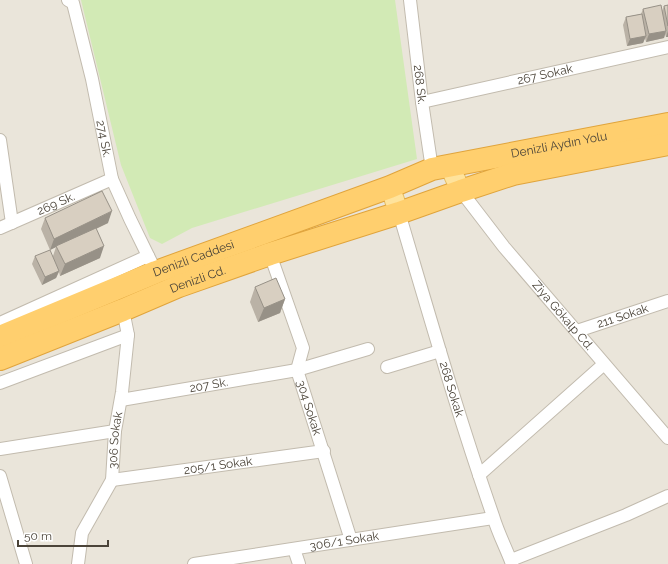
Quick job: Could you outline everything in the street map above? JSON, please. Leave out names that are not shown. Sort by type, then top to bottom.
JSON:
[{"type":"highway","name":"Denizli Aydın Yolu","points":[[390,187],[440,167],[668,124]]},
{"type":"highway","name":"Denizli Aydın Yolu","points":[[399,213],[513,174],[668,144]]},
{"type":"highway","name":"Denizli Caddesi","points":[[0,337],[152,264],[390,187]]},
{"type":"highway","name":"Denizli Cd.","points":[[0,360],[179,286],[270,254],[399,213]]},
{"type":"main road","points":[[440,167],[461,191]]},
{"type":"main road","points":[[390,187],[399,213]]},
{"type":"street","name":"274 Sk.","points":[[68,0],[73,3],[81,34],[92,79],[112,179],[152,264]]},
{"type":"street","name":"268 Sk.","points":[[413,1],[422,102],[440,167]]},
{"type":"street","name":"267 Sokak","points":[[422,102],[668,48]]},
{"type":"street","points":[[0,140],[12,223]]},
{"type":"street","name":"269 Sk.","points":[[0,228],[112,179]]},
{"type":"street","name":"Ziya Gökalp Cd.","points":[[461,191],[504,247],[668,438]]},
{"type":"street","name":"268 Sokak","points":[[399,213],[479,475],[493,518],[512,562]]},
{"type":"street","name":"304 Sokak","points":[[270,254],[303,348],[297,370],[324,451],[351,540]]},
{"type":"street","points":[[0,323],[152,264]]},
{"type":"street","name":"211 Sokak","points":[[576,332],[668,300]]},
{"type":"street","name":"306 Sokak","points":[[78,564],[82,534],[112,480],[115,431],[128,335],[123,310]]},
{"type":"street","points":[[0,383],[128,335]]},
{"type":"street","name":"207 Sk.","points":[[120,400],[297,370],[368,349]]},
{"type":"street","points":[[387,367],[440,351]]},
{"type":"street","points":[[479,475],[604,364]]},
{"type":"street","points":[[0,449],[115,431]]},
{"type":"street","name":"205/1 Sokak","points":[[112,480],[324,451]]},
{"type":"street","points":[[0,476],[26,564]]},
{"type":"street","points":[[512,562],[668,496]]},
{"type":"street","name":"306/1 Sokak","points":[[194,564],[213,563],[493,518]]},
{"type":"street","points":[[294,549],[299,564]]},
{"type":"shaded area","points":[[0,0],[668,0],[668,564],[0,564]]},
{"type":"green space","points":[[81,0],[395,0],[417,159],[192,228],[162,244],[150,238],[121,165]]},
{"type":"building","points":[[661,5],[666,31],[649,34],[643,9]]},
{"type":"building","points":[[668,5],[668,26],[664,6]]},
{"type":"building","points":[[642,14],[646,36],[630,39],[626,17]]},
{"type":"building","points":[[102,191],[112,211],[54,239],[45,218]]},
{"type":"building","points":[[96,228],[104,246],[65,264],[56,246]]},
{"type":"building","points":[[50,250],[59,271],[45,277],[35,256]]},
{"type":"building","points":[[276,278],[285,299],[264,308],[255,287]]}]
